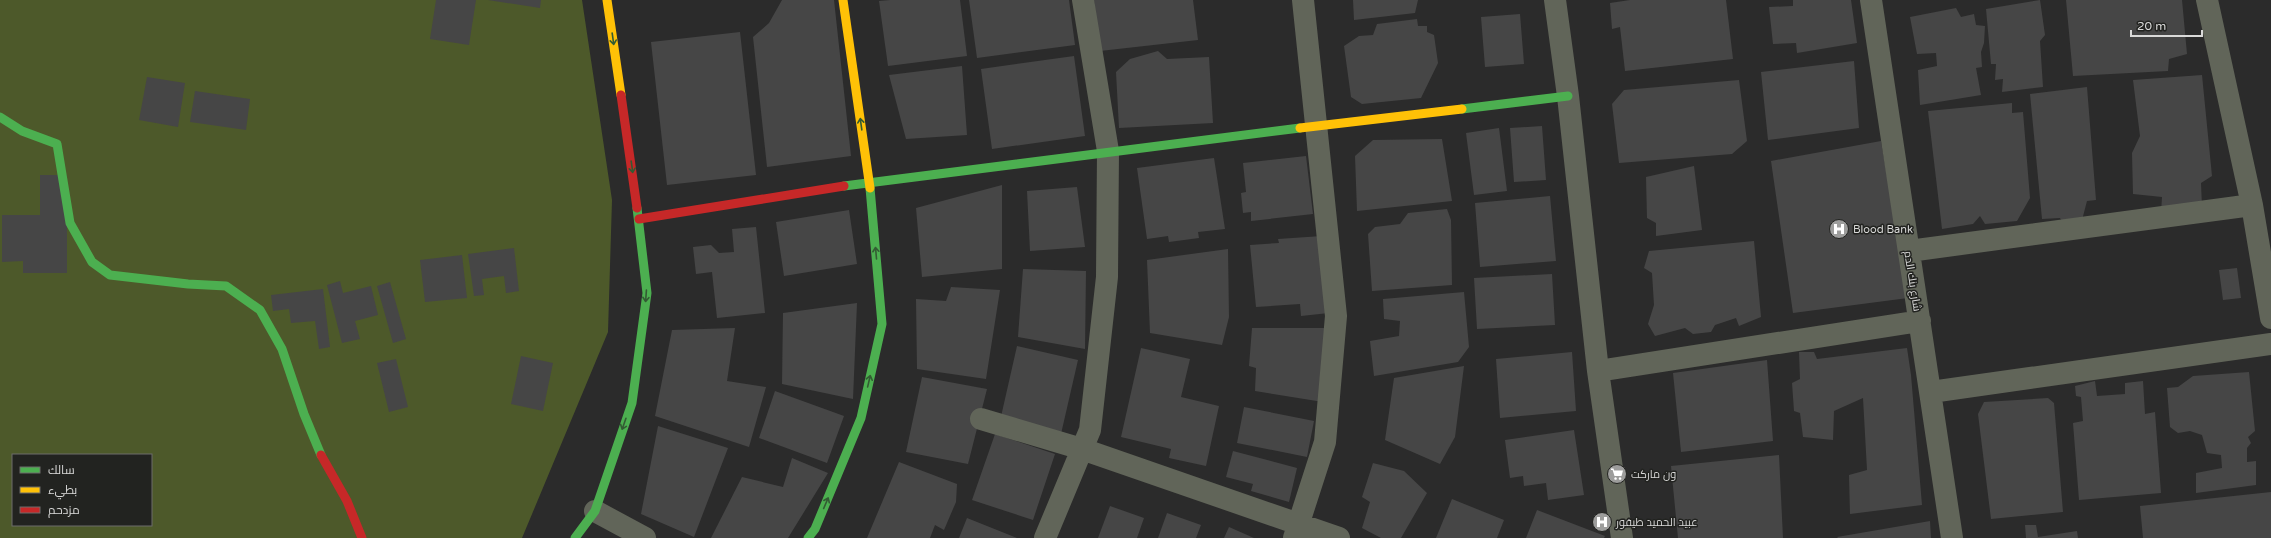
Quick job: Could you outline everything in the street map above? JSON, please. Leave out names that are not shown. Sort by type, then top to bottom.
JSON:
[{"type":"street","points":[[575,538],[595,511],[632,403],[647,293],[639,219],[607,0]]},
{"type":"street","points":[[808,538],[815,529],[861,418],[882,324],[870,182],[843,0]]},
{"type":"street","points":[[1045,538],[1090,430],[1107,278],[1108,151],[1083,0]]},
{"type":"street","points":[[1297,531],[1325,442],[1336,316],[1318,126],[1304,0]]},
{"type":"street","points":[[1555,0],[1568,96],[1598,371],[1622,538]]},
{"type":"street","name":"شارع بنك الدم","points":[[1870,0],[1931,392],[1952,538]]},
{"type":"street","points":[[2207,0],[2267,272],[2271,318]]},
{"type":"street","points":[[639,219],[870,182],[1108,151],[1568,96]]},
{"type":"street","points":[[0,117],[22,131],[56,144],[70,223],[92,262],[110,275],[188,284],[226,286],[260,310],[282,349],[304,414],[322,457],[347,501],[362,538]]},
{"type":"street","points":[[1909,251],[2252,205]]},
{"type":"street","points":[[1598,371],[1920,321]]},
{"type":"street","points":[[1931,392],[2271,344]]},
{"type":"street","points":[[981,419],[1082,449],[1297,531],[1339,538]]},
{"type":"street","points":[[595,511],[645,538]]},
{"type":"green space","points":[[0,0],[582,0],[612,200],[608,332],[522,538],[0,538]]},
{"type":"building","points":[[436,0],[476,0],[469,45],[430,39]]},
{"type":"building","points":[[488,0],[541,0],[540,8]]},
{"type":"building","points":[[782,0],[834,0],[851,156],[767,167],[753,37],[769,23]]},
{"type":"building","points":[[960,0],[967,56],[888,66],[879,1]]},
{"type":"building","points":[[969,0],[1069,0],[1075,45],[977,58]]},
{"type":"building","points":[[1094,0],[1193,0],[1198,40],[1100,51]]},
{"type":"building","points":[[1353,0],[1418,0],[1415,13],[1354,20]]},
{"type":"building","points":[[1630,0],[1726,0],[1733,59],[1625,71],[1620,27],[1612,29],[1610,3]]},
{"type":"building","points":[[1793,0],[1851,0],[1857,43],[1797,53],[1796,43],[1773,44],[1769,7],[1793,6]]},
{"type":"building","points":[[2040,0],[2045,35],[2040,41],[2043,87],[2002,92],[2003,79],[1995,80],[1996,64],[1991,64],[1986,9]]},
{"type":"building","points":[[2066,0],[2182,0],[2187,54],[2169,59],[2168,71],[2073,76]]},
{"type":"building","points":[[1956,8],[1961,17],[1974,14],[1976,25],[1985,26],[1984,43],[1981,52],[1982,67],[1976,68],[1981,95],[1920,105],[1918,70],[1937,66],[1936,53],[1917,54],[1910,17]]},
{"type":"building","points":[[1520,14],[1524,64],[1485,67],[1481,17]]},
{"type":"building","points":[[1417,19],[1418,26],[1427,26],[1427,32],[1434,35],[1438,63],[1421,98],[1362,104],[1351,97],[1344,46],[1359,36],[1373,35],[1377,24]]},
{"type":"building","points":[[740,32],[756,175],[667,185],[651,42]]},
{"type":"building","points":[[1158,51],[1167,59],[1209,57],[1213,123],[1119,128],[1116,72],[1130,59]]},
{"type":"building","points":[[1074,56],[1085,136],[992,149],[981,69]]},
{"type":"building","points":[[1854,61],[1859,128],[1768,140],[1761,72]]},
{"type":"building","points":[[962,66],[967,135],[906,139],[889,75]]},
{"type":"building","points":[[2202,75],[2212,176],[2201,183],[2202,207],[2161,213],[2162,197],[2133,194],[2132,153],[2140,136],[2133,80]]},
{"type":"building","points":[[147,77],[185,83],[178,127],[139,120]]},
{"type":"building","points":[[1739,80],[1747,141],[1732,154],[1619,163],[1612,104],[1624,90]]},
{"type":"building","points":[[2087,87],[2096,200],[2087,201],[2081,224],[2064,225],[2060,218],[2042,219],[2030,94]]},
{"type":"building","points":[[195,91],[250,99],[246,130],[190,122]]},
{"type":"building","points":[[2012,103],[2012,113],[2023,112],[2030,198],[2017,221],[1985,224],[1980,216],[1973,224],[1942,229],[1928,111]]},
{"type":"building","points":[[1542,126],[1546,180],[1514,182],[1510,128]]},
{"type":"building","points":[[1499,128],[1507,191],[1474,195],[1466,133]]},
{"type":"building","points":[[1442,139],[1452,201],[1357,211],[1355,156],[1373,140]]},
{"type":"building","name":"Blood Bank","points":[[1881,141],[1908,298],[1793,313],[1771,161]]},
{"type":"building","points":[[1306,156],[1313,214],[1251,221],[1251,212],[1243,213],[1241,193],[1246,192],[1243,163]]},
{"type":"building","points":[[1214,158],[1225,229],[1198,232],[1199,238],[1169,242],[1168,236],[1147,239],[1137,168]]},
{"type":"building","points":[[1694,166],[1702,230],[1656,236],[1656,223],[1647,218],[1646,177]]},
{"type":"building","points":[[40,175],[67,175],[67,273],[23,273],[23,261],[2,262],[2,215],[40,215]]},
{"type":"building","points":[[1002,185],[1002,269],[922,277],[916,208]]},
{"type":"building","points":[[1077,187],[1085,247],[1030,251],[1027,191]]},
{"type":"building","points":[[1550,196],[1556,261],[1480,267],[1475,203]]},
{"type":"building","points":[[1447,209],[1451,220],[1452,285],[1372,291],[1368,234],[1375,227],[1400,224],[1408,213]]},
{"type":"building","points":[[849,210],[857,264],[784,276],[776,222]]},
{"type":"building","points":[[756,227],[765,313],[717,318],[712,272],[696,274],[693,247],[711,245],[719,253],[734,252],[732,229]]},
{"type":"building","points":[[1322,236],[1329,313],[1301,316],[1300,304],[1256,307],[1250,245],[1279,243],[1278,239]]},
{"type":"building","points":[[1754,241],[1761,317],[1739,326],[1736,318],[1715,325],[1711,332],[1693,334],[1685,328],[1655,336],[1648,324],[1654,305],[1652,273],[1644,268],[1649,251]]},
{"type":"building","points":[[514,248],[519,291],[506,293],[504,276],[482,279],[484,295],[474,296],[468,254]]},
{"type":"building","points":[[1228,249],[1229,317],[1222,345],[1150,333],[1147,260]]},
{"type":"building","points":[[462,255],[467,298],[425,302],[420,260]]},
{"type":"building","points":[[2237,268],[2241,298],[2223,300],[2219,270]]},
{"type":"building","points":[[1023,269],[1086,271],[1085,349],[1018,337]]},
{"type":"building","points":[[1552,274],[1555,325],[1477,329],[1474,278]]},
{"type":"building","points":[[340,281],[343,293],[371,286],[378,315],[355,321],[360,339],[342,343],[327,285]]},
{"type":"building","points":[[390,282],[406,339],[393,343],[377,286]]},
{"type":"building","points":[[951,287],[1000,290],[986,379],[917,369],[916,299],[946,301]]},
{"type":"building","points":[[323,289],[330,347],[319,349],[315,321],[291,323],[289,309],[273,311],[271,295]]},
{"type":"building","points":[[1464,292],[1469,347],[1458,362],[1374,376],[1370,341],[1399,336],[1400,321],[1384,319],[1383,299]]},
{"type":"building","points":[[857,303],[853,399],[782,384],[783,313]]},
{"type":"building","points":[[735,328],[727,381],[766,387],[749,447],[655,416],[672,330]]},
{"type":"building","points":[[1252,328],[1329,328],[1323,402],[1255,391],[1256,368],[1249,366]]},
{"type":"building","points":[[1017,346],[1078,360],[1061,434],[1000,421]]},
{"type":"building","points":[[1141,348],[1190,359],[1181,397],[1219,406],[1206,466],[1169,458],[1171,449],[1121,437]]},
{"type":"building","points":[[1907,348],[1911,375],[1922,505],[1850,514],[1849,475],[1867,470],[1863,398],[1834,411],[1833,440],[1803,437],[1800,413],[1794,411],[1792,383],[1800,379],[1799,352],[1814,352],[1817,359]]},
{"type":"building","points":[[1572,352],[1576,411],[1500,418],[1496,359]]},
{"type":"building","points":[[521,356],[553,363],[543,411],[511,404]]},
{"type":"building","points":[[396,359],[408,407],[389,412],[377,363]]},
{"type":"building","points":[[1767,360],[1773,441],[1681,452],[1673,373]]},
{"type":"building","points":[[1464,366],[1455,437],[1440,464],[1385,440],[1394,378]]},
{"type":"building","points":[[2249,372],[2255,431],[2248,437],[2251,443],[2247,448],[2247,462],[2256,461],[2256,485],[2196,493],[2196,473],[2222,468],[2221,455],[2207,453],[2202,435],[2190,431],[2178,433],[2170,427],[2167,388],[2178,387],[2193,376]]},
{"type":"building","points":[[922,377],[987,389],[968,464],[906,452]]},
{"type":"building","points":[[2095,381],[2097,396],[2125,394],[2125,383],[2143,381],[2145,414],[2155,412],[2161,493],[2079,500],[2073,423],[2083,421],[2081,397],[2076,396],[2075,386]]},
{"type":"building","points":[[775,391],[844,416],[827,463],[759,438]]},
{"type":"building","points":[[2048,398],[2054,403],[2063,512],[1991,519],[1978,414],[1984,402]]},
{"type":"building","points":[[1244,407],[1314,421],[1307,457],[1237,443]]},
{"type":"building","points":[[658,426],[728,448],[694,537],[641,514]]},
{"type":"building","points":[[1574,430],[1584,495],[1548,500],[1546,483],[1524,486],[1523,476],[1510,478],[1505,440]]},
{"type":"building","points":[[995,434],[1055,454],[1033,520],[972,500]]},
{"type":"building","points":[[1233,451],[1297,468],[1289,502],[1251,491],[1253,484],[1226,477]]},
{"type":"building","points":[[1779,455],[1783,538],[1678,538],[1671,466]]},
{"type":"building","points":[[792,458],[828,473],[788,538],[711,538],[742,477],[783,487]]},
{"type":"building","points":[[899,462],[957,484],[956,502],[944,530],[935,525],[930,538],[867,538]]},
{"type":"building","points":[[1373,463],[1404,471],[1427,493],[1401,538],[1381,538],[1362,528],[1370,502],[1362,497]]},
{"type":"building","points":[[2271,492],[2271,538],[2143,538],[2140,506]]},
{"type":"building","points":[[1452,499],[1504,520],[1497,538],[1436,538]]},
{"type":"building","points":[[1110,506],[1144,518],[1137,538],[1098,538]]},
{"type":"building","points":[[1537,510],[1605,536],[1604,538],[1526,538]]},
{"type":"building","points":[[1167,513],[1201,525],[1196,538],[1158,538]]},
{"type":"building","points":[[967,518],[1017,538],[959,538]]},
{"type":"building","points":[[1930,521],[1931,538],[1837,537]]},
{"type":"building","points":[[2025,525],[2036,525],[2038,537],[2077,531],[2078,538],[2026,538]]},
{"type":"building","points":[[1229,527],[1254,538],[1224,538]]},
{"type":"traffic: fast","points":[[1462,109],[1568,96]]},
{"type":"traffic: fast","points":[[0,117],[22,131],[57,144],[70,223],[92,262],[110,275],[188,284],[226,286],[260,310],[282,349],[304,414],[321,455]]},
{"type":"traffic: fast","points":[[844,186],[1300,128]]},
{"type":"traffic: fast","points":[[808,538],[815,529],[861,418],[882,324],[870,188]]},
{"type":"traffic: fast","points":[[575,538],[595,511],[632,403],[647,293],[637,208]]},
{"type":"traffic: slow","points":[[607,0],[621,95]]},
{"type":"traffic: slow","points":[[843,0],[870,188]]},
{"type":"traffic: slow","points":[[1300,128],[1462,109]]},
{"type":"traffic: jam","points":[[621,95],[637,208]]},
{"type":"traffic: jam","points":[[639,219],[844,186]]},
{"type":"traffic: jam","points":[[321,455],[347,501],[362,538]]},
{"type":"place","name":"Blood Bank","points":[[1839,229]]},
{"type":"place","name":"ون ماركت","points":[[1617,474]]},
{"type":"place","name":"عبيد الحميد طيفور","points":[[1602,522]]}]
